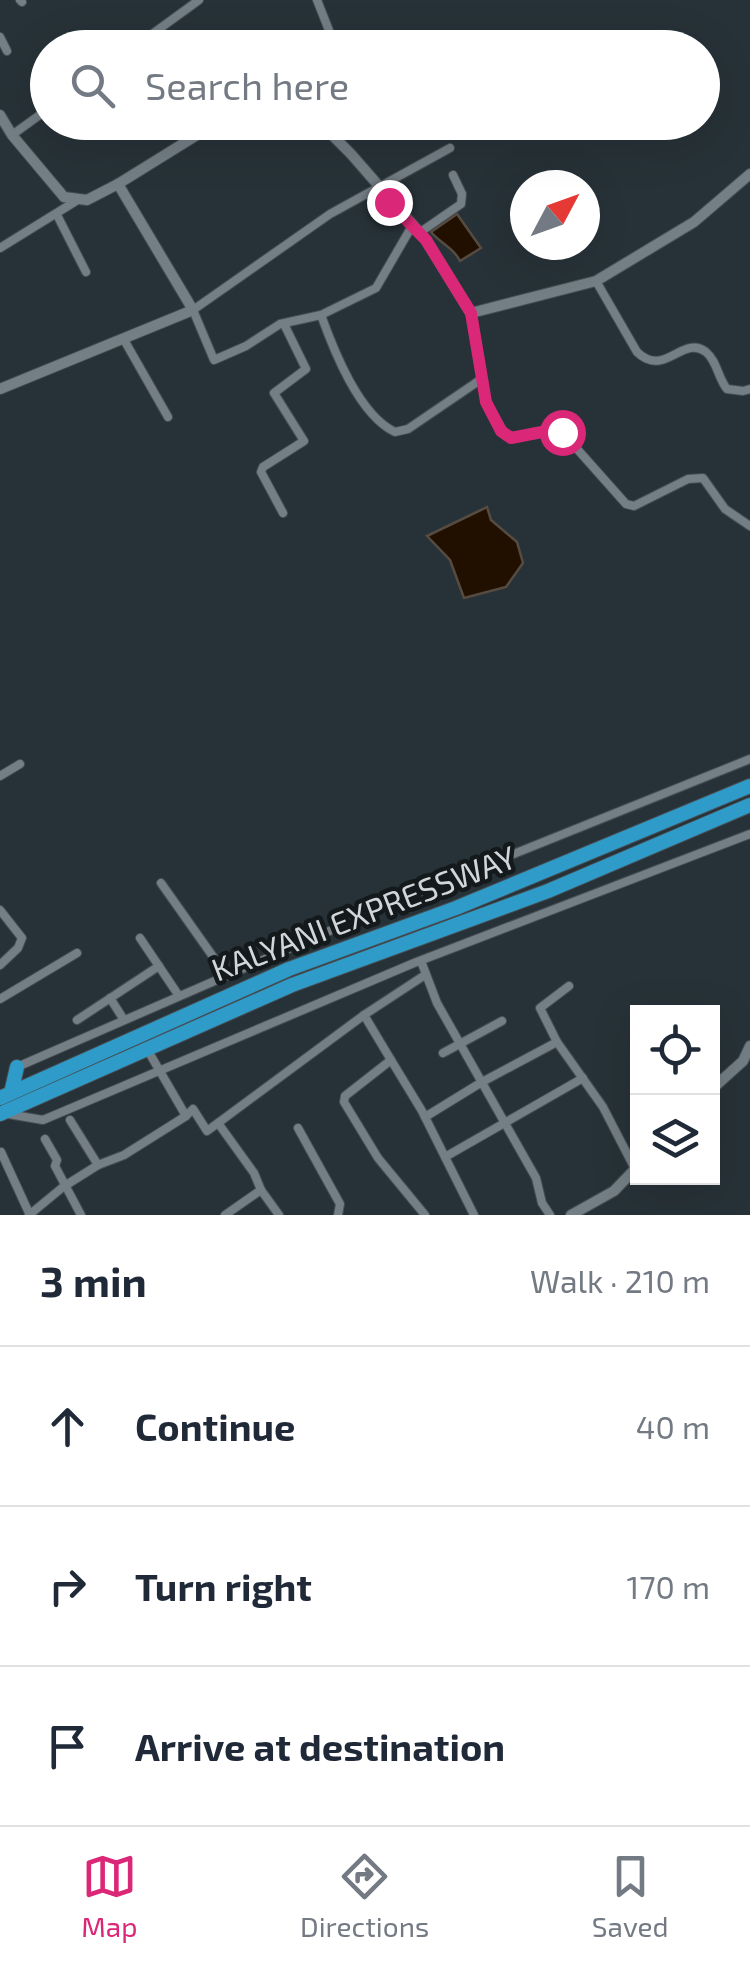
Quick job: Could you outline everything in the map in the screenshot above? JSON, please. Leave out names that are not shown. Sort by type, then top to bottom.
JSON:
[{"type":"highway","name":"KALYANI EXPRESSWAY","points":[[4,1105],[275,975],[490,894],[750,786]]},
{"type":"highway","name":"KALYANI EXPRESSWAY","points":[[4,1105],[147,1049],[292,985],[548,891],[750,805]]},
{"type":"highway","points":[[4,1105],[17,1067]]},
{"type":"street","points":[[157,30],[198,0]]},
{"type":"street","points":[[317,0],[329,30]]},
{"type":"street","points":[[0,37],[7,51]]},
{"type":"street","points":[[0,114],[58,192],[76,201]]},
{"type":"street","points":[[12,135],[30,122]]},
{"type":"street","points":[[0,248],[76,201],[87,200],[118,184],[189,140]]},
{"type":"street","points":[[338,140],[415,230],[471,313],[480,380],[493,419],[506,436],[562,432],[626,504],[634,506],[697,476],[708,482],[725,509],[750,526]]},
{"type":"street","points":[[377,186],[380,190],[450,148]]},
{"type":"street","points":[[471,313],[596,280],[694,222],[750,174]]},
{"type":"street","points":[[118,184],[193,310],[214,360],[284,324],[321,315],[376,288],[415,230],[461,204],[462,194],[453,175]]},
{"type":"street","points":[[0,389],[193,310],[290,241],[377,186]]},
{"type":"street","points":[[57,215],[86,272]]},
{"type":"street","points":[[596,280],[637,352],[646,360],[657,362],[692,348],[700,349],[713,360],[727,389],[750,389]]},
{"type":"street","points":[[321,315],[346,376],[388,430],[408,429],[480,380]]},
{"type":"street","points":[[282,513],[261,472],[304,442],[274,393],[306,369],[284,324]]},
{"type":"street","points":[[123,338],[168,417]]},
{"type":"street","points":[[0,1074],[420,892],[750,759]]},
{"type":"street","points":[[0,776],[20,764]]},
{"type":"street","points":[[4,1105],[43,1120],[156,1069],[421,961],[750,834]]},
{"type":"street","points":[[161,882],[226,975]]},
{"type":"street","points":[[0,910],[22,938],[18,948],[0,965]]},
{"type":"street","points":[[140,938],[179,996]]},
{"type":"street","points":[[0,998],[78,953]]},
{"type":"street","points":[[421,961],[460,1043],[536,1178],[542,1203],[550,1215]]},
{"type":"street","points":[[77,1020],[159,966]]},
{"type":"street","points":[[0,1152],[29,1214],[63,1186],[124,1154],[193,1109],[206,1131],[364,1015],[425,976]]},
{"type":"street","points":[[569,986],[540,1008],[557,1042],[604,1107],[630,1156]]},
{"type":"street","points":[[110,998],[124,1020]]},
{"type":"street","points":[[364,1015],[425,1117],[474,1215]]},
{"type":"street","points":[[443,1053],[502,1022]]},
{"type":"street","points":[[425,1117],[557,1042]]},
{"type":"street","points":[[720,1082],[743,1061],[750,1046]]},
{"type":"street","points":[[147,1049],[186,1116]]},
{"type":"street","points":[[391,1060],[343,1100],[378,1158],[425,1215]]},
{"type":"street","points":[[445,1156],[583,1078]]},
{"type":"street","points":[[70,1120],[98,1165]]},
{"type":"street","points":[[218,1123],[280,1215]]},
{"type":"street","points":[[298,1128],[340,1204],[338,1215]]},
{"type":"street","points":[[45,1139],[57,1160],[54,1166],[63,1186],[80,1215]]},
{"type":"street","points":[[571,1215],[614,1191],[630,1174]]},
{"type":"street","points":[[225,1215],[261,1190]]},
{"type":"shaded area","points":[[457,214],[481,248],[460,261],[431,232]]},
{"type":"shaded area","points":[[487,507],[491,520],[517,542],[523,563],[506,587],[464,598],[450,560],[427,536]]},
{"type":"route","points":[[389,202],[426,240],[471,313],[480,380],[501,431],[511,438],[552,430],[562,432]]}]
